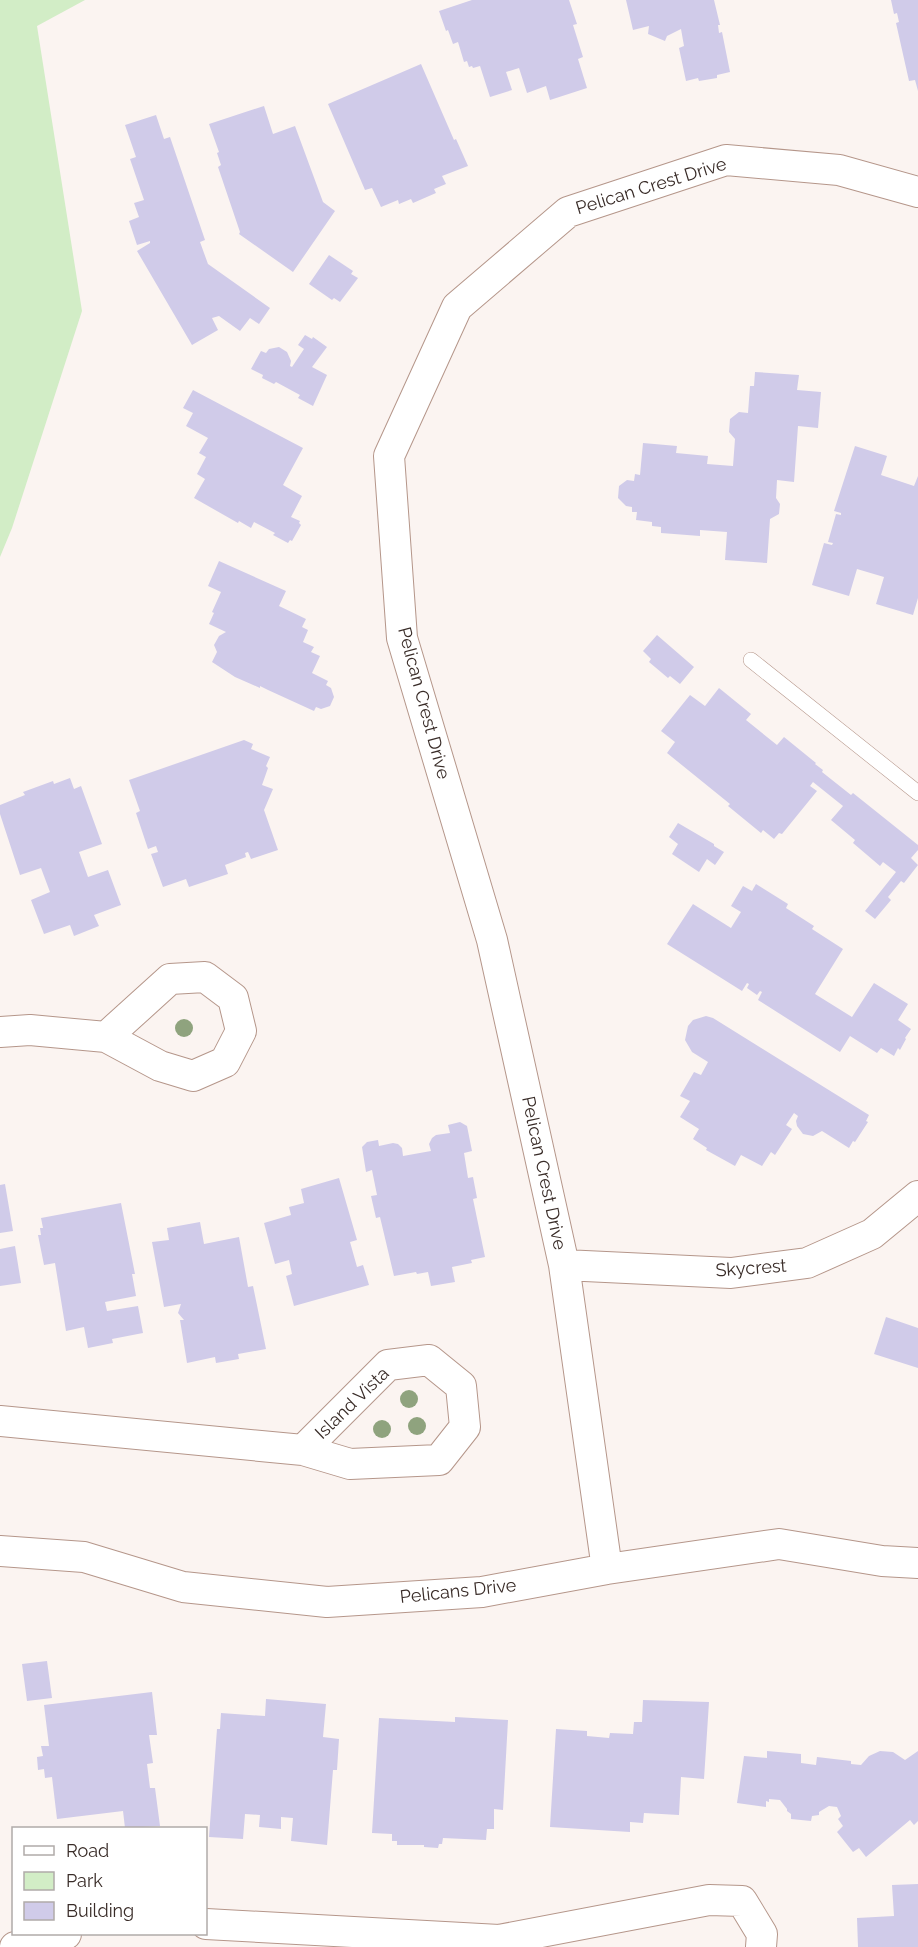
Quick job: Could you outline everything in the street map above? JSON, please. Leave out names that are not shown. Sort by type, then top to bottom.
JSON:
[{"type":"street","name":"Pelican Crest Drive","points":[[607,1569],[564,1265],[492,940],[402,638],[389,456],[457,307],[568,212],[726,160],[839,170],[918,192]]},
{"type":"street","points":[[0,1032],[30,1030],[105,1036]]},
{"type":"street","name":"Skycrest","points":[[564,1265],[731,1273],[807,1263],[872,1234],[918,1196]]},
{"type":"street","name":"Island Vista","points":[[0,1421],[303,1450],[350,1464],[439,1460],[465,1427],[461,1386],[429,1360],[388,1365],[303,1450]]},
{"type":"street","name":"Pelicans Drive","points":[[0,1551],[84,1557],[183,1587],[327,1602],[482,1592],[607,1569],[779,1544],[882,1561],[918,1563]]},
{"type":"street","points":[[207,1924],[499,1940],[709,1900],[742,1901],[762,1935],[761,1947]]},
{"type":"street","points":[[15,1947],[61,1935]]},
{"type":"lane","points":[[751,660],[918,793]]},
{"type":"green space","points":[[0,0],[85,0],[37,26],[82,311],[12,528],[0,557]]},
{"type":"building","points":[[472,0],[569,0],[577,24],[573,25],[583,57],[578,59],[587,88],[550,100],[546,86],[527,93],[519,68],[506,72],[512,90],[490,97],[480,66],[469,67],[467,61],[464,62],[458,42],[453,44],[439,11]]},
{"type":"building","points":[[626,0],[714,0],[720,25],[718,25],[719,33],[722,32],[730,72],[717,75],[717,78],[699,81],[698,78],[686,81],[679,48],[684,46],[681,29],[667,36],[665,41],[648,34],[649,26],[633,30]]},
{"type":"building","points":[[891,0],[918,0],[918,91],[915,80],[909,81],[896,23],[899,22],[897,13],[894,14]]},
{"type":"building","points":[[421,64],[454,140],[456,139],[468,166],[442,176],[446,184],[434,189],[436,193],[413,203],[411,199],[399,204],[398,200],[381,207],[372,188],[365,190],[328,104]]},
{"type":"building","points":[[264,106],[273,134],[295,126],[323,202],[335,211],[293,272],[239,234],[218,167],[221,165],[217,153],[219,152],[209,124]]},
{"type":"building","points":[[156,115],[164,139],[170,137],[205,240],[200,242],[208,264],[270,308],[259,324],[250,318],[240,331],[219,316],[212,318],[218,330],[192,345],[137,251],[150,241],[137,245],[129,221],[139,217],[134,203],[144,200],[130,159],[136,157],[125,125]]},
{"type":"building","points":[[329,255],[353,271],[351,274],[358,278],[340,302],[334,298],[332,300],[309,284]]},
{"type":"building","points":[[305,335],[312,339],[313,337],[327,347],[312,367],[327,375],[313,406],[298,398],[300,395],[276,382],[274,384],[262,378],[263,375],[251,369],[261,351],[266,353],[269,349],[279,347],[287,352],[292,367],[304,349],[298,345]]},
{"type":"building","points":[[755,372],[799,375],[797,390],[821,392],[818,428],[798,426],[794,482],[777,480],[776,498],[780,504],[779,514],[770,519],[767,563],[725,560],[727,532],[700,530],[700,536],[661,533],[661,527],[652,526],[652,522],[636,520],[637,512],[632,512],[632,507],[626,506],[618,498],[619,486],[627,480],[634,481],[635,474],[640,475],[643,443],[677,446],[676,453],[708,456],[707,464],[733,466],[735,439],[729,432],[730,419],[739,412],[748,413],[750,386],[754,386]]},
{"type":"building","points":[[193,390],[303,448],[283,485],[302,496],[291,517],[300,521],[301,525],[292,541],[288,543],[254,522],[251,528],[239,521],[238,523],[194,498],[205,479],[197,474],[206,457],[199,453],[208,438],[186,426],[193,413],[183,408]]},
{"type":"building","points":[[855,446],[887,456],[881,475],[914,486],[918,476],[918,598],[913,615],[876,604],[884,577],[857,569],[849,596],[812,585],[824,543],[832,545],[833,543],[828,542],[836,514],[841,515],[834,511]]},
{"type":"building","points":[[219,561],[286,591],[279,606],[306,619],[302,627],[308,630],[303,642],[314,647],[311,652],[320,656],[312,673],[328,681],[326,685],[331,688],[334,697],[330,706],[321,709],[316,707],[314,711],[235,677],[212,662],[217,652],[214,645],[219,636],[226,632],[209,624],[221,592],[208,586]]},
{"type":"building","points":[[657,635],[694,667],[680,684],[670,676],[668,678],[649,662],[651,659],[643,651]]},
{"type":"building","points":[[719,688],[751,714],[746,720],[777,745],[784,737],[816,763],[823,770],[822,772],[851,795],[853,793],[918,845],[918,850],[911,858],[918,865],[904,883],[901,881],[888,897],[891,900],[875,919],[865,911],[896,872],[883,862],[880,866],[853,843],[855,840],[831,820],[843,806],[813,782],[810,786],[817,791],[782,834],[779,833],[774,839],[763,830],[761,833],[728,806],[730,804],[667,753],[675,742],[661,731],[690,695],[705,706]]},
{"type":"building","points":[[244,740],[253,744],[251,749],[270,757],[262,785],[273,789],[264,810],[278,850],[251,859],[248,852],[245,853],[246,857],[225,865],[228,874],[189,887],[186,879],[163,887],[151,854],[158,852],[156,846],[148,849],[136,813],[140,811],[129,780]]},
{"type":"building","points":[[70,778],[74,789],[81,786],[102,844],[79,852],[88,877],[108,870],[121,905],[94,915],[99,926],[74,936],[70,925],[44,934],[31,900],[50,892],[41,868],[20,875],[0,814],[0,805],[25,795],[23,792],[53,781],[54,784]]},
{"type":"building","points":[[678,823],[724,852],[715,865],[707,859],[699,872],[672,854],[678,844],[669,837]]},
{"type":"building","points":[[756,884],[788,904],[786,908],[814,926],[812,929],[843,949],[815,994],[852,1017],[874,983],[908,1004],[898,1020],[911,1029],[900,1050],[898,1048],[894,1056],[881,1048],[877,1053],[850,1036],[840,1052],[758,1000],[762,992],[760,991],[757,995],[747,988],[749,984],[747,983],[742,991],[667,944],[693,904],[731,928],[741,912],[731,906],[743,886],[752,891]]},
{"type":"building","points":[[706,1016],[713,1018],[869,1115],[866,1121],[868,1122],[855,1142],[853,1141],[849,1148],[822,1131],[813,1136],[803,1134],[797,1126],[798,1116],[794,1113],[786,1125],[792,1129],[775,1155],[771,1152],[762,1166],[741,1155],[735,1166],[706,1150],[707,1148],[693,1139],[699,1129],[680,1117],[690,1101],[680,1096],[694,1072],[701,1075],[708,1062],[692,1052],[685,1040],[688,1026],[693,1020]]},
{"type":"building","points":[[460,1122],[467,1126],[472,1151],[464,1153],[468,1178],[473,1177],[477,1198],[473,1199],[485,1257],[471,1260],[472,1263],[452,1267],[455,1282],[431,1286],[428,1272],[394,1276],[380,1217],[376,1218],[371,1196],[377,1195],[372,1170],[366,1172],[362,1147],[367,1142],[378,1140],[379,1146],[398,1144],[402,1148],[403,1156],[431,1151],[429,1144],[432,1138],[436,1135],[450,1133],[448,1125]]},
{"type":"building","points":[[339,1178],[357,1240],[350,1242],[357,1267],[363,1265],[369,1285],[294,1306],[286,1276],[292,1274],[289,1260],[275,1264],[264,1223],[291,1215],[289,1207],[304,1203],[301,1189]]},
{"type":"building","points":[[5,1184],[13,1231],[0,1233],[0,1185]]},
{"type":"building","points":[[121,1203],[135,1274],[132,1274],[136,1296],[105,1302],[107,1311],[138,1306],[143,1333],[112,1339],[113,1343],[88,1348],[84,1327],[66,1331],[55,1263],[44,1265],[38,1235],[41,1235],[40,1228],[43,1228],[41,1218]]},
{"type":"building","points":[[200,1222],[204,1244],[239,1237],[248,1287],[253,1286],[266,1349],[238,1354],[239,1359],[216,1363],[215,1357],[187,1363],[180,1320],[184,1320],[178,1313],[181,1304],[164,1307],[152,1242],[169,1240],[167,1228]]},
{"type":"building","points":[[15,1246],[21,1283],[0,1286],[0,1249]]},
{"type":"building","points":[[886,1317],[918,1328],[918,1368],[874,1354]]},
{"type":"building","points":[[47,1661],[52,1698],[27,1701],[22,1664]]},
{"type":"building","points":[[152,1692],[157,1735],[149,1735],[153,1763],[147,1764],[150,1788],[155,1788],[160,1826],[125,1827],[123,1811],[57,1819],[52,1777],[45,1778],[44,1769],[38,1770],[37,1757],[43,1756],[41,1746],[49,1746],[44,1705]]},
{"type":"building","points":[[266,1699],[326,1704],[323,1737],[339,1739],[337,1770],[333,1770],[327,1845],[291,1841],[293,1818],[281,1817],[281,1829],[259,1827],[260,1815],[245,1814],[243,1839],[209,1837],[217,1729],[220,1729],[221,1713],[265,1716]]},
{"type":"building","points":[[643,1700],[709,1702],[704,1779],[681,1777],[679,1815],[644,1813],[643,1823],[630,1822],[630,1832],[550,1827],[556,1729],[587,1731],[587,1736],[609,1738],[610,1733],[633,1734],[634,1722],[642,1722]]},
{"type":"building","points":[[455,1717],[508,1720],[503,1810],[494,1809],[494,1829],[487,1829],[486,1840],[443,1838],[438,1848],[424,1847],[424,1845],[397,1845],[397,1841],[392,1841],[392,1834],[372,1833],[379,1718],[455,1722]]},
{"type":"building","points":[[767,1751],[801,1754],[801,1763],[816,1765],[817,1757],[851,1761],[851,1764],[861,1765],[869,1756],[880,1751],[893,1752],[905,1760],[918,1751],[918,1821],[914,1825],[910,1820],[866,1857],[859,1848],[853,1852],[837,1832],[843,1826],[838,1819],[841,1816],[837,1807],[829,1806],[819,1812],[819,1815],[812,1816],[811,1821],[791,1819],[791,1814],[780,1800],[769,1799],[769,1802],[766,1801],[766,1807],[737,1803],[744,1756],[767,1758]]},
{"type":"building","points":[[918,1884],[918,1947],[858,1947],[857,1918],[894,1916],[892,1885]]}]
